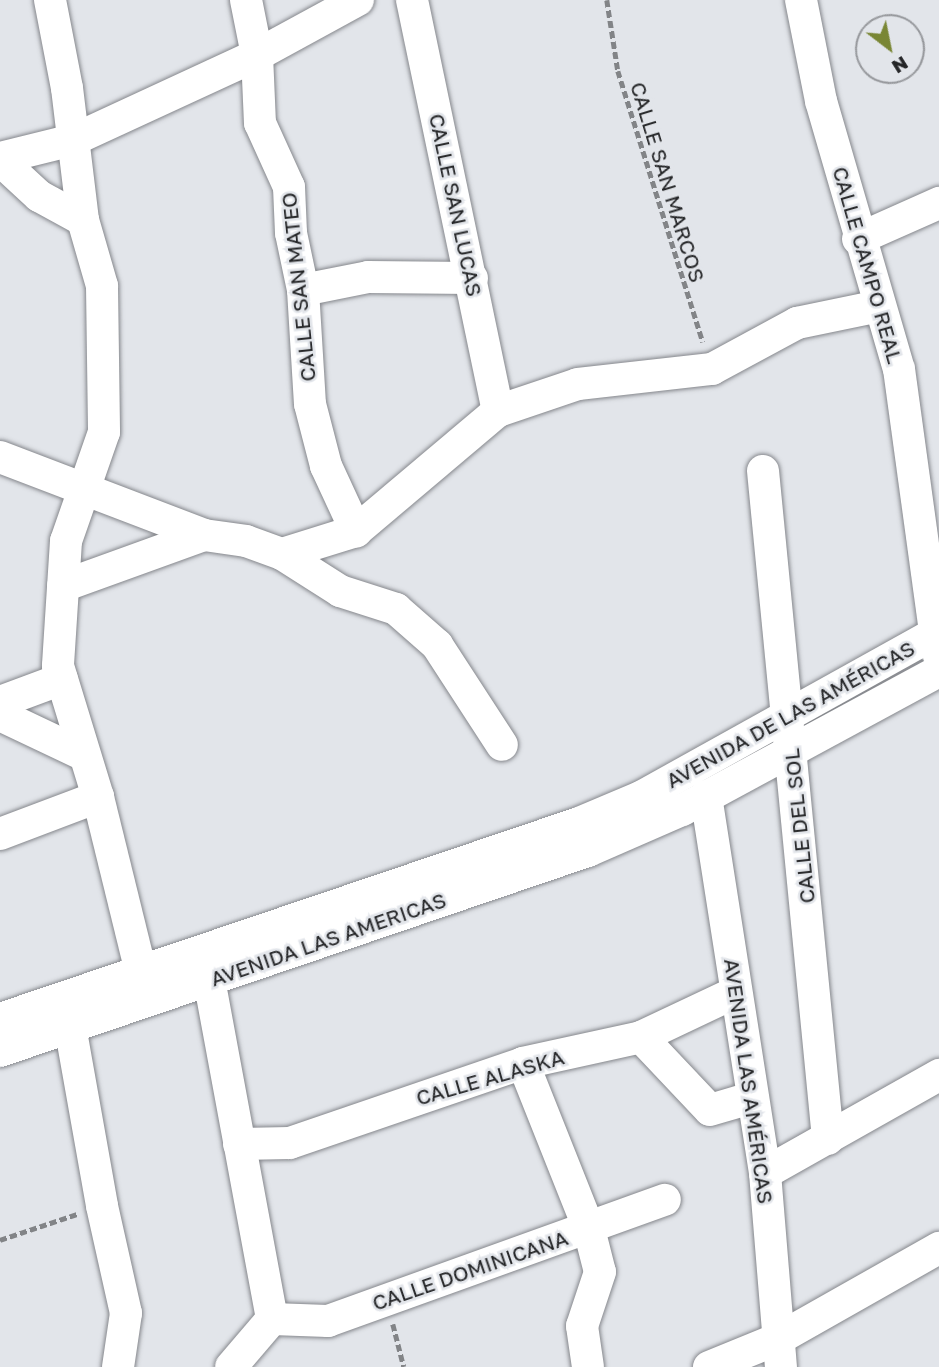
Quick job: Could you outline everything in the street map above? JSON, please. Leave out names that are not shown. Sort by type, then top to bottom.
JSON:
[{"type":"street","points":[[50,0],[83,220],[102,286],[104,432],[66,541],[58,666],[82,754],[162,976]]},
{"type":"street","name":"CALLE SAN MATEO","points":[[246,0],[257,55],[260,123],[289,187],[291,233],[303,290],[310,404],[326,466],[356,531]]},
{"type":"street","points":[[0,159],[73,140],[257,55],[358,0]]},
{"type":"street","name":"CALLE SAN LUCAS","points":[[412,0],[498,411]]},
{"type":"street","name":"CALLE CAMPO REAL","points":[[801,0],[821,101],[858,239],[899,369],[938,641]]},
{"type":"street","points":[[0,159],[39,196],[83,220]]},
{"type":"street","points":[[858,239],[939,203]]},
{"type":"street","points":[[303,290],[368,277],[472,278]]},
{"type":"street","points":[[282,554],[356,531],[498,411],[578,384],[712,369],[797,323],[879,306]]},
{"type":"street","points":[[0,457],[85,487],[204,535],[246,541],[282,554],[340,591],[396,610],[437,645],[502,745]]},
{"type":"street","name":"CALLE DEL SOL","points":[[763,471],[786,717],[793,750],[828,1139]]},
{"type":"street","points":[[63,586],[204,535]]},
{"type":"street","name":"AVENIDA DE LAS AMÉRICAS","points":[[647,811],[786,717],[938,641]]},
{"type":"street","name":"AVENIDA DE LAS AMÉRICAS","points":[[647,811],[706,796],[939,671]]},
{"type":"street","points":[[0,702],[62,679]]},
{"type":"street","points":[[0,715],[82,754]]},
{"type":"street","name":"AVENIDA LAS AMÉRICAS","points":[[706,796],[751,1098],[765,1173],[779,1353]]},
{"type":"street","points":[[0,834],[99,797]]},
{"type":"street","name":"AVENIDA LAS AMERICAS","points":[[0,1051],[67,1012],[162,976],[647,811]]},
{"type":"street","name":"AVENIDA LAS AMERICAS","points":[[0,1019],[67,1012],[162,976],[209,979],[588,851],[647,811]]},
{"type":"street","points":[[209,979],[272,1319],[231,1367]]},
{"type":"street","name":"CALLE ALASKA","points":[[239,1144],[290,1143],[523,1063],[641,1037],[736,992]]},
{"type":"street","points":[[67,1012],[102,1206],[126,1313],[118,1367]]},
{"type":"street","points":[[641,1037],[710,1110],[751,1098]]},
{"type":"street","points":[[523,1063],[589,1229],[600,1272],[582,1326],[588,1367]]},
{"type":"street","points":[[765,1173],[939,1075]]},
{"type":"street","name":"CALLE DOMINICANA","points":[[272,1319],[328,1321],[665,1200]]},
{"type":"street","points":[[709,1367],[779,1353],[939,1248]]},
{"type":"path","name":"CALLE SAN MARCOS","points":[[607,0],[618,71],[712,369]]},
{"type":"path","points":[[0,1240],[102,1206]]},
{"type":"path","points":[[387,1301],[404,1367]]}]
